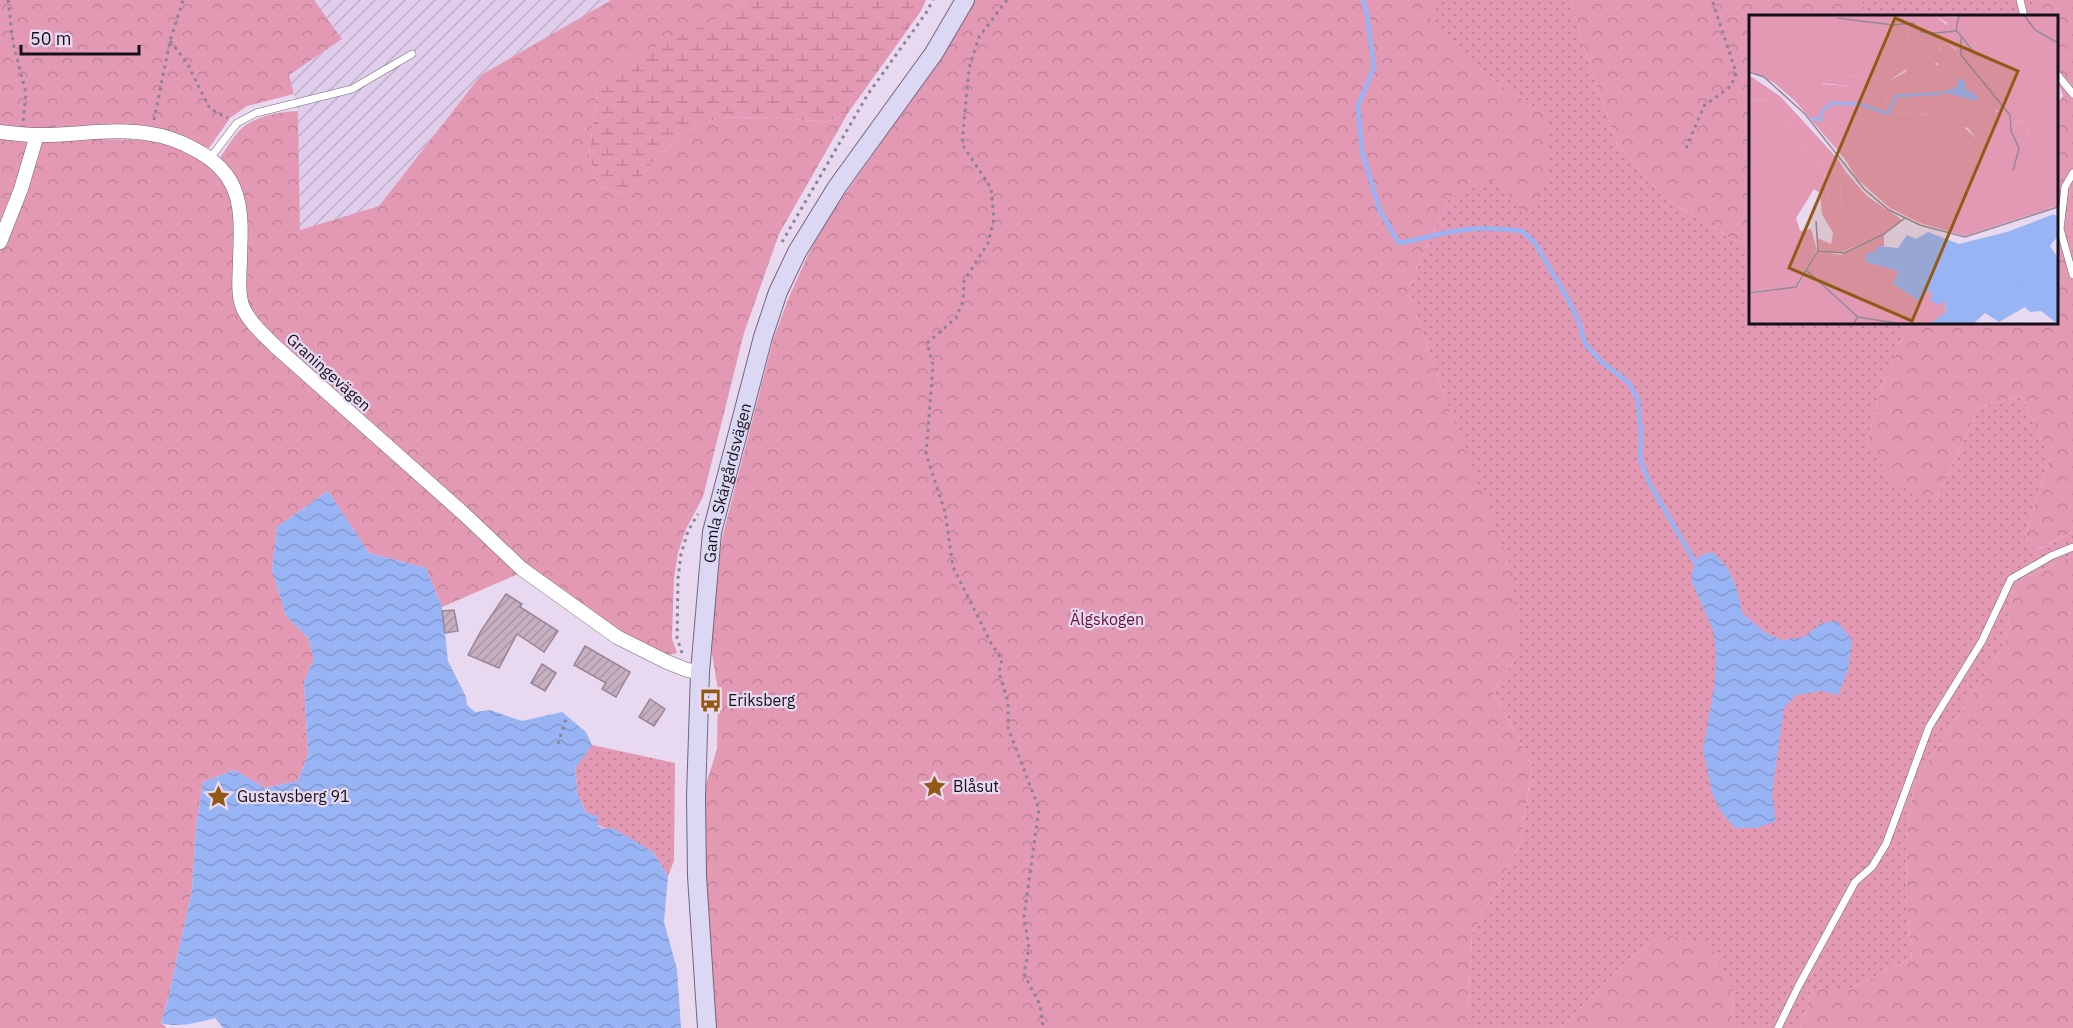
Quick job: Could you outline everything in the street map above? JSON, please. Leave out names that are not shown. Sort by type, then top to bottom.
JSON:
[{"type":"main road","name":"Gamla Skärgårdsvägen","points":[[707,1028],[697,876],[696,796],[700,672],[712,532],[763,337],[778,292],[816,219],[934,53],[965,0]]},
{"type":"street","name":"Graningevägen","points":[[0,132],[37,135],[118,132],[151,134],[180,142],[211,157],[227,174],[235,189],[241,226],[239,288],[243,307],[254,324],[275,346],[464,514],[522,569],[617,637],[667,662],[687,670],[700,672]]},
{"type":"street","points":[[0,242],[21,189],[37,135]]},
{"type":"lane","points":[[2020,0],[2024,15]]},
{"type":"lane","points":[[211,157],[237,123],[265,110],[352,89],[412,54]]},
{"type":"lane","points":[[2058,75],[2073,94]]},
{"type":"lane","points":[[2073,173],[2065,187],[2060,229],[2073,275]]},
{"type":"lane","points":[[1778,1028],[1855,882],[1872,867],[1886,844],[1929,727],[1982,641],[2011,579],[2051,556],[2073,547]]},
{"type":"path","points":[[8,0],[13,43],[26,93],[21,134]]},
{"type":"path","points":[[151,134],[170,41],[183,0]]},
{"type":"path","points":[[1007,0],[979,37],[969,68],[962,144],[991,188],[994,219],[988,243],[964,280],[963,300],[956,318],[927,343],[933,365],[926,454],[945,512],[952,567],[1002,660],[999,672],[1008,702],[1008,728],[1039,809],[1024,916],[1029,948],[1024,974],[1040,1005],[1043,1028]]},
{"type":"path","points":[[1686,148],[1704,106],[1731,86],[1736,72],[1712,0]]},
{"type":"path","points":[[170,41],[187,63],[210,109],[237,123]]},
{"type":"path","points":[[558,744],[567,716]]},
{"type":"shaded area","points":[[314,0],[611,0],[481,75],[379,206],[300,231],[298,111],[289,75],[342,39]]},
{"type":"green space","points":[[0,0],[314,0],[342,39],[289,75],[294,94],[247,106],[230,118],[209,148],[182,137],[0,126]]},
{"type":"green space","points":[[611,0],[747,0],[597,92],[589,155],[599,186],[627,195],[657,157],[689,130],[719,118],[770,117],[827,122],[848,113],[779,234],[744,333],[703,497],[686,529],[678,553],[674,579],[672,638],[677,653],[667,655],[619,632],[526,564],[262,324],[246,295],[247,222],[243,196],[231,171],[220,158],[234,136],[252,121],[283,112],[298,111],[300,230],[379,206],[481,75]]},
{"type":"green space","points":[[747,0],[926,0],[921,11],[848,113],[827,122],[770,117],[719,118],[689,130],[657,157],[627,195],[599,186],[589,155],[597,92],[635,57],[714,20]]},
{"type":"green space","name":"Älgskogen","points":[[970,0],[1435,0],[1430,22],[1485,74],[1547,116],[1548,175],[1526,219],[1498,179],[1450,197],[1407,290],[1450,410],[1513,572],[1518,655],[1493,691],[1532,765],[1521,842],[1472,934],[1467,1028],[716,1028],[704,875],[705,788],[717,749],[718,690],[711,648],[713,590],[723,534],[773,340],[807,257],[823,225],[941,58]]},
{"type":"green space","points":[[1435,0],[1571,0],[1583,45],[1617,144],[1665,199],[1732,239],[1749,247],[1749,324],[1909,324],[1880,392],[1867,444],[1935,502],[1979,407],[2021,396],[2050,457],[2025,536],[2037,550],[2073,532],[2073,555],[2014,583],[2005,644],[1914,783],[1906,844],[1907,908],[1912,958],[1850,989],[1812,989],[1800,1028],[1732,1028],[1733,990],[1662,934],[1623,965],[1561,1028],[1467,1028],[1472,934],[1521,842],[1532,765],[1493,691],[1518,655],[1450,410],[1407,290],[1450,197],[1498,178],[1547,116],[1485,74],[1429,22]]},
{"type":"green space","points":[[1571,0],[1861,0],[1868,15],[1749,15],[1749,247],[1732,239],[1665,199],[1617,144],[1583,45]]},
{"type":"green space","points":[[1861,0],[2031,0],[2036,15],[1868,15]]},
{"type":"green space","points":[[2031,0],[2073,0],[2073,532],[2036,550],[2025,536],[2050,457],[2021,396],[1979,407],[1935,502],[1894,483],[1867,444],[1880,392],[1909,324],[2058,324],[2058,102],[2063,96],[2058,82],[2058,15],[2036,15]]},
{"type":"green space","points":[[0,137],[149,140],[178,147],[207,161],[222,178],[233,204],[238,309],[518,574],[442,607],[426,568],[369,553],[328,491],[277,527],[272,570],[286,616],[308,638],[314,659],[304,682],[308,754],[298,781],[265,788],[234,770],[203,782],[196,827],[192,890],[161,1023],[167,1028],[0,1028]]},
{"type":"green space","points":[[2073,555],[2073,1028],[1800,1028],[1812,989],[1850,989],[1912,958],[1907,908],[1906,844],[1914,783],[2005,644],[2014,583]]},
{"type":"green space","points":[[592,745],[675,763],[674,861],[668,876],[653,852],[598,825],[586,812],[578,795],[575,768]]},
{"type":"green space","points":[[1662,934],[1710,945],[1733,990],[1732,1028],[1561,1028],[1623,965]]},
{"type":"water","points":[[328,491],[369,553],[426,568],[442,607],[448,661],[466,697],[467,705],[475,712],[490,710],[522,721],[562,712],[586,732],[592,745],[575,769],[578,795],[586,812],[598,817],[598,826],[604,829],[613,828],[653,852],[668,876],[664,922],[677,969],[681,1028],[223,1028],[215,1018],[180,1025],[161,1023],[192,890],[196,827],[203,782],[234,770],[265,788],[298,781],[308,754],[304,682],[314,659],[308,638],[286,616],[272,570],[277,527]]},
{"type":"water","points":[[1712,552],[1725,565],[1733,579],[1742,613],[1766,633],[1782,640],[1804,637],[1822,623],[1837,621],[1852,640],[1848,670],[1838,695],[1821,691],[1796,695],[1784,708],[1772,794],[1776,821],[1756,828],[1735,828],[1720,810],[1712,792],[1703,750],[1715,681],[1716,651],[1713,630],[1691,580],[1699,556]]},
{"type":"building","points":[[506,594],[522,604],[520,607],[558,631],[544,652],[517,634],[499,668],[468,655]]},
{"type":"building","points":[[454,610],[458,631],[445,633],[442,611]]},
{"type":"building","points":[[585,646],[630,672],[616,697],[602,689],[606,683],[574,665]]},
{"type":"building","points":[[542,664],[556,673],[545,691],[531,683]]},
{"type":"building","points":[[650,699],[665,709],[654,726],[639,717]]},
{"type":"waterway","points":[[1363,0],[1374,67],[1358,106],[1362,151],[1380,211],[1399,243],[1455,231],[1488,228],[1522,231],[1535,243],[1568,299],[1579,322],[1585,344],[1602,362],[1629,383],[1638,400],[1641,434],[1640,459],[1650,484],[1696,564]]},
{"type":"place","name":"Eriksberg","points":[[710,700]]},
{"type":"place","name":"Blåsut","points":[[935,786]]},
{"type":"place","name":"Gustavsberg 91","points":[[219,796]]}]
